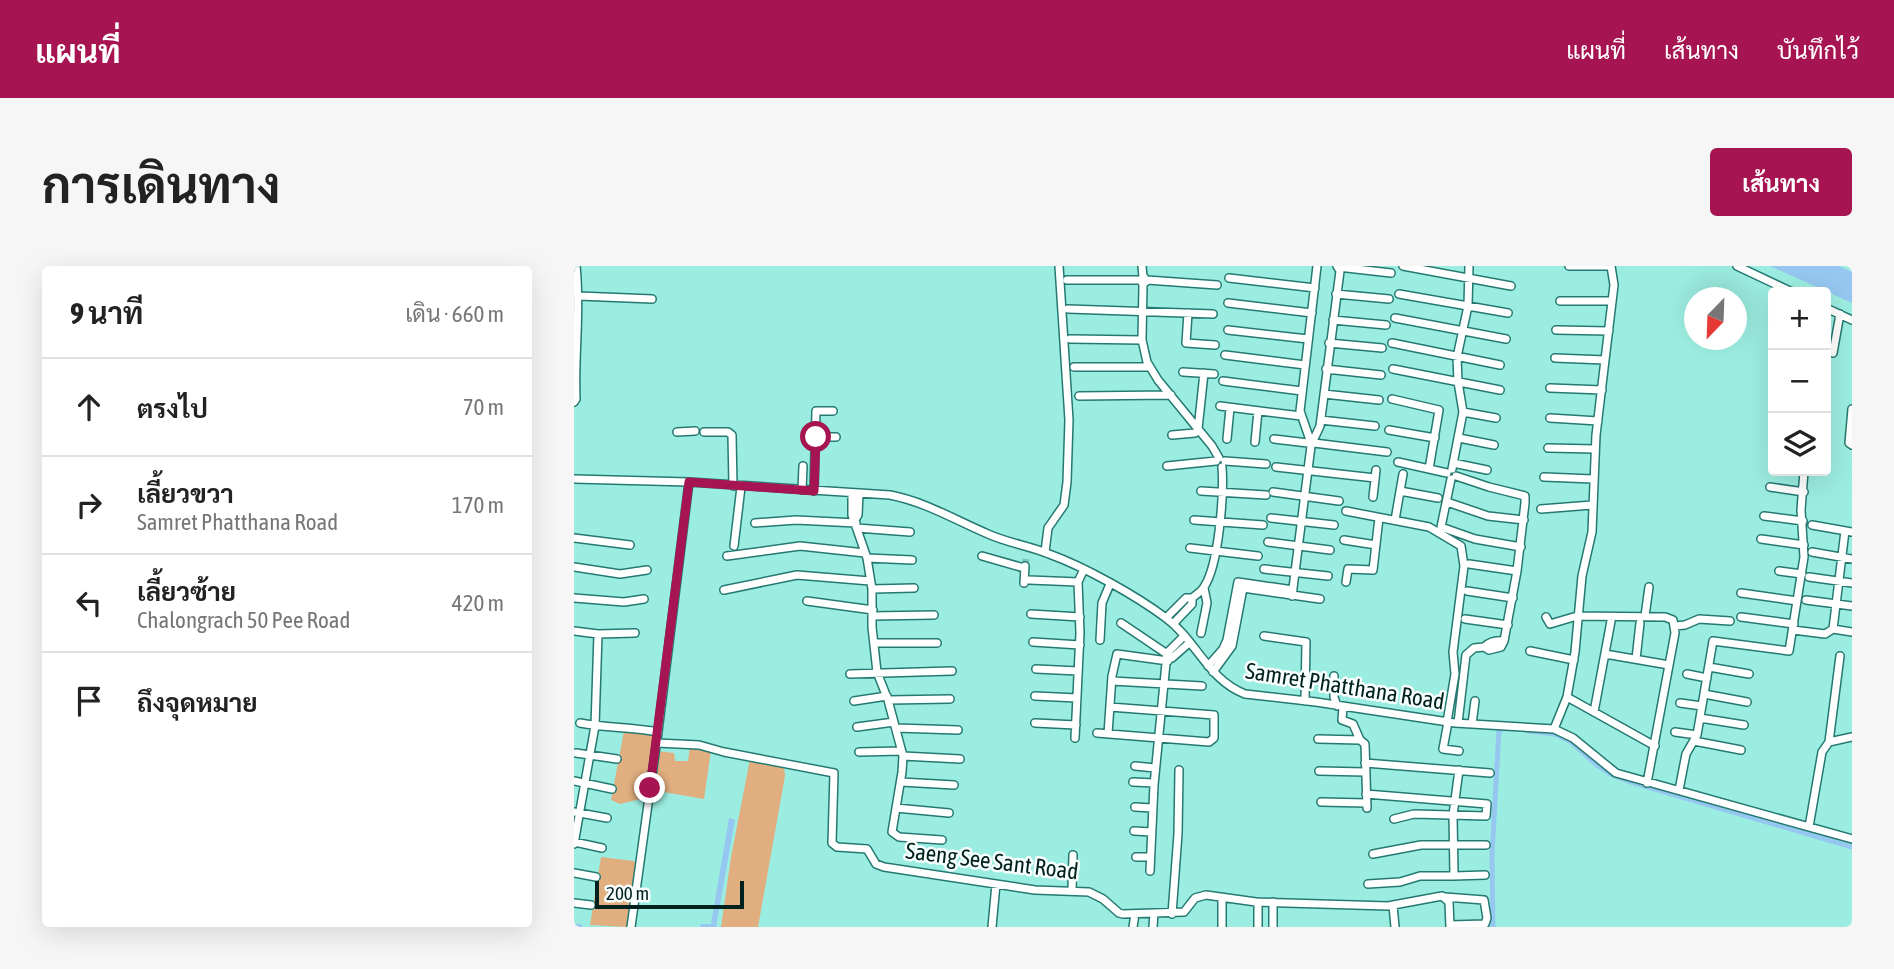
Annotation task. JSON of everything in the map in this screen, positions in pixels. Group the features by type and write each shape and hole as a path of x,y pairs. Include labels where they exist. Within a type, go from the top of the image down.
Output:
{"street":[{"path":"574,402 579,296 576,266"},
{"path":"1045,552 1048,528 1064,505 1067,482 1069,420 1059,266"},
{"path":"1142,266 1142,340 1150,367 1199,429 1221,462 1223,491 1220,522 1215,552 1204,588 1207,603 1201,633"},
{"path":"1293,593 1311,443 1301,416 1317,266"},
{"path":"1311,443 1318,433 1321,420 1340,271 1338,266 1391,272"},
{"path":"1403,266 1511,286"},
{"path":"1469,266 1468,306 1457,357 1458,382 1464,412 1441,527 1475,539 1521,547"},
{"path":"1555,729 1567,696 1574,660 1582,576 1592,532 1595,449 1614,272 1611,266 1569,266"},
{"path":"1737,266 1781,287"},
{"path":"1228,278 1315,288"},
{"path":"1067,280 1143,280 1217,285"},
{"path":"1336,294 1389,299"},
{"path":"1399,294 1508,313"},
{"path":"579,296 652,299"},
{"path":"1560,301 1612,301"},
{"path":"1228,303 1312,313"},
{"path":"1068,309 1213,314"},
{"path":"1831,310 1852,320"},
{"path":"1188,313 1186,343 1215,345"},
{"path":"1833,353 1840,314"},
{"path":"1395,318 1506,339"},
{"path":"1333,320 1386,325"},
{"path":"1228,330 1308,339"},
{"path":"1556,330 1609,331"},
{"path":"1070,339 1142,340"},
{"path":"1329,343 1382,348"},
{"path":"1392,343 1500,365"},
{"path":"1225,355 1305,365"},
{"path":"1555,358 1605,360"},
{"path":"1074,368 1150,367"},
{"path":"1326,369 1381,375"},
{"path":"1393,369 1500,390"},
{"path":"1182,372 1214,374"},
{"path":"1172,435 1195,433 1199,429 1204,373"},
{"path":"1223,381 1302,391"},
{"path":"1550,388 1602,390"},
{"path":"1324,394 1379,400"},
{"path":"1079,396 1171,395"},
{"path":"1392,399 1439,410 1429,469"},
{"path":"1220,406 1301,416"},
{"path":"1227,439 1230,408"},
{"path":"1852,409 1849,443 1852,445"},
{"path":"814,491 816,411 833,411"},
{"path":"1255,442 1258,411"},
{"path":"1464,412 1496,418"},
{"path":"1550,418 1598,421"},
{"path":"1321,420 1375,426"},
{"path":"1389,430 1435,438"},
{"path":"677,432 728,432 732,435 737,487 734,546"},
{"path":"816,437 836,437"},
{"path":"1459,438 1494,445"},
{"path":"1274,439 1387,452"},
{"path":"1548,448 1595,449"},
{"path":"1167,466 1221,462 1266,464"},
{"path":"1398,463 1452,472 1488,470"},
{"path":"802,490 803,466"},
{"path":"1276,467 1376,474 1373,497"},
{"path":"1452,472 1525,496 1521,547 1504,641 1494,641 1484,647 1474,648 1466,655 1458,723"},
{"path":"1395,520 1403,474"},
{"path":"1679,790 1686,754 1695,738 1700,718 1713,641 1789,651 1797,601 1805,575 1801,510 1804,476"},
{"path":"1544,477 1593,479"},
{"name":"Samret Phatthana Road","path":"574,479 689,482 890,495 923,503 991,536 1045,552 1110,584 1169,621 1210,669 1234,690 1245,694 1447,722 1555,729 1579,743 1615,773 1852,839"},
{"path":"631,927 689,482"},
{"path":"1770,487 1804,492"},
{"path":"1201,491 1305,495 1339,500"},
{"path":"1400,491 1438,498"},
{"path":"855,494 852,515 866,556 871,585 877,672 902,754 901,782 892,829 894,835 942,840"},
{"path":"1447,502 1488,516 1524,520"},
{"path":"1541,509 1592,505"},
{"path":"1346,511 1433,529 1461,546 1464,555 1453,652 1455,674 1443,749 1458,751"},
{"path":"1764,516 1803,522"},
{"path":"1270,518 1334,525"},
{"path":"1346,582 1348,569 1373,570 1379,518"},
{"path":"755,523 796,520 856,524 909,532"},
{"path":"1194,520 1263,525"},
{"path":"1812,525 1849,531 1842,558 1833,629"},
{"path":"574,538 631,545"},
{"path":"1761,539 1804,545"},
{"path":"1343,540 1376,545"},
{"path":"1268,542 1330,550"},
{"path":"727,556 800,545 912,561"},
{"path":"1030,548 1025,564 1027,581 1079,584"},
{"path":"1190,548 1258,556"},
{"path":"1812,552 1852,559"},
{"path":"982,556 1025,564"},
{"path":"1469,564 1517,571"},
{"path":"574,567 620,574 646,570"},
{"path":"1265,569 1328,576"},
{"path":"1075,738 1080,645 1079,584 1086,571"},
{"path":"1779,571 1852,583"},
{"path":"724,590 797,575 914,588"},
{"path":"1100,640 1102,603 1110,584"},
{"path":"1210,669 1223,649 1234,620 1241,585 1321,599"},
{"path":"1636,659 1649,587"},
{"path":"1169,621 1186,598 1192,598 1204,588"},
{"path":"1467,591 1513,598"},
{"path":"1741,593 1797,601"},
{"path":"574,598 624,602 644,599"},
{"path":"1806,600 1852,606"},
{"path":"807,601 872,613 934,615"},
{"path":"1031,614 1080,617"},
{"path":"1546,617 1550,624 1577,617 1643,620 1670,618 1675,626 1647,783"},
{"path":"1741,617 1825,634 1833,629 1852,632"},
{"path":"1465,619 1508,625"},
{"path":"1675,626 1699,620 1730,621"},
{"path":"1594,712 1611,621"},
{"path":"1121,623 1169,657"},
{"path":"574,631 598,634 635,633"},
{"path":"598,634 595,726 577,812 574,843 602,848"},
{"path":"1264,636 1306,642 1305,701"},
{"path":"1150,870 1155,768 1169,657 1187,639"},
{"path":"1033,642 1080,645"},
{"path":"874,643 937,643"},
{"path":"1530,651 1574,660"},
{"path":"1108,734 1117,654 1169,657"},
{"path":"1605,654 1669,665"},
{"path":"1809,827 1822,752 1829,742 1840,656"},
{"path":"1709,667 1749,674"},
{"path":"1036,669 1078,671"},
{"path":"850,674 952,671"},
{"path":"1687,674 1707,678"},
{"path":"1335,676 1334,696 1340,706 1342,720 1353,724 1360,740 1365,744 1366,802"},
{"path":"1112,681 1202,686"},
{"path":"1704,694 1746,702"},
{"path":"1035,696 1077,698"},
{"path":"1567,696 1655,746"},
{"path":"854,701 887,698 950,699"},
{"path":"1472,724 1475,701"},
{"path":"1680,703 1702,706"},
{"path":"1097,733 1209,742 1214,737 1214,715 1110,707"},
{"path":"1700,718 1744,725"},
{"path":"580,723 658,732"},
{"path":"1035,723 1076,725"},
{"path":"857,727 895,725 958,730"},
{"path":"1675,732 1741,750"},
{"path":"1829,742 1852,737"},
{"path":"1318,739 1360,740"},
{"name":"Saeng See Sant Road","path":"657,743 699,745 831,772 835,776 834,846 867,849 876,864 884,867 1035,890 1096,895 1119,913 1172,914"},
{"path":"859,752 960,759"},
{"path":"576,753 617,759"},
{"path":"1365,763 1490,772"},
{"path":"1135,766 1155,768"},
{"path":"1179,770 1178,834 1172,914 1184,912 1198,896 1210,895 1258,902 1393,905 1435,896 1484,900 1487,918 1483,924 1450,926 1450,908 1445,897"},
{"path":"1454,876 1453,814 1459,770"},
{"path":"1319,771 1365,772"},
{"path":"574,781 612,789"},
{"path":"901,782 954,785"},
{"path":"1133,782 1154,783"},
{"path":"1321,802 1455,801 1487,804 1486,816 1414,814 1394,818"},
{"path":"1135,807 1152,808"},
{"path":"896,808 950,813"},
{"path":"577,812 607,818"},
{"path":"1133,831 1151,832"},
{"path":"1373,854 1422,845 1486,845"},
{"path":"1072,891 1073,855"},
{"path":"1136,857 1150,857"},
{"path":"574,873 596,877"},
{"path":"1368,884 1400,882 1419,876 1485,875"},
{"path":"992,927 996,884"},
{"path":"1222,898 1222,927"},
{"path":"1258,902 1258,926"},
{"path":"1273,902 1273,927"},
{"path":"574,903 591,905"},
{"path":"1393,905 1395,927"},
{"path":"1153,927 1154,913"},
{"path":"1133,927 1135,914"}],"shaded area":[{"path":"624,731 654,734 645,798 620,804 611,800"},
{"path":"690,746 711,751 704,799 652,790 658,751 674,753 675,761 688,761"},
{"path":"750,759 784,767 785,776 758,927 721,927 731,857"},
{"path":"601,857 634,861 636,864 627,927 590,925"}],"water":[{"path":"1770,266 1839,266 1852,272 1852,303 1831,294 1831,287 1817,287"},
{"path":"729,818 735,820 716,927 700,927 701,924 711,924"}],"waterway":[{"path":"1493,927 1492,855 1499,729 1504,729"},
{"path":"1528,731 1555,734 1570,741 1597,765 1612,775 1631,782 1852,847"},
{"path":"574,926 580,927"}],"tunnel":[{"path":"1025,566 1026,559"}],"route":[{"path":"650,788 689,482 814,491 816,437"}]}
